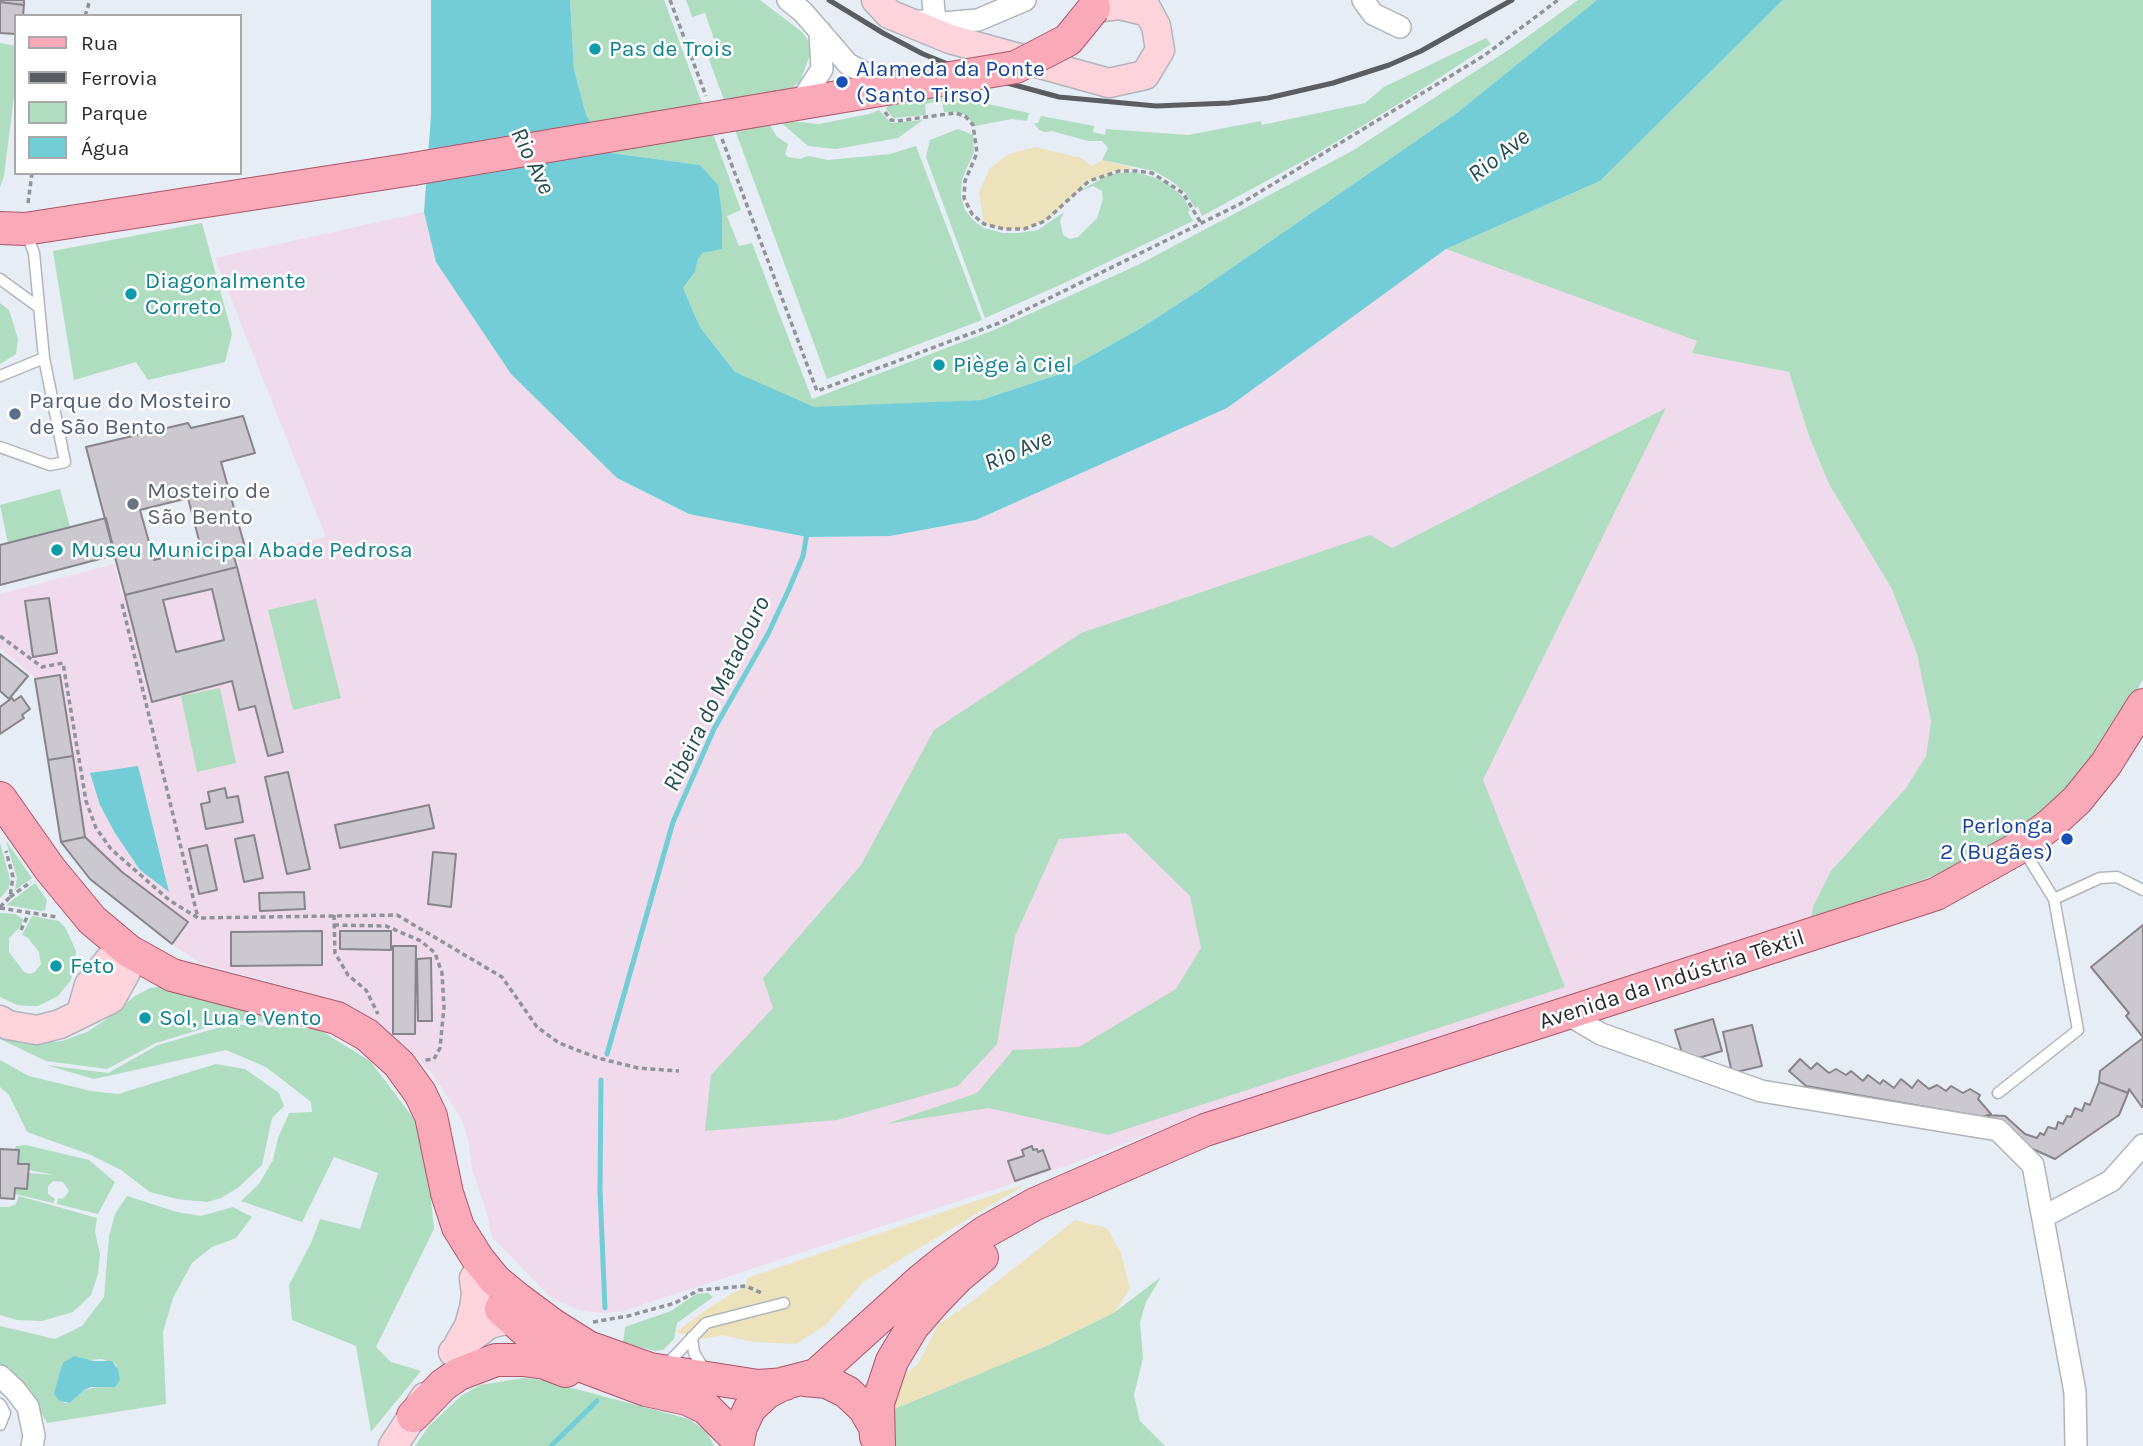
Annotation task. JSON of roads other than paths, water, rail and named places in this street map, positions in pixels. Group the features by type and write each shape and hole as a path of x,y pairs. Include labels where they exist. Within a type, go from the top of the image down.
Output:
{"main road":[{"path":"13,229 414,169 790,105 887,98 1016,67 1068,40 1095,3"},
{"name":"Avenida da Indústria Têxtil","path":"1137,1158 1205,1130 1936,894 2022,846 2077,800 2106,764 2143,705"},
{"path":"0,798 50,869 80,919 172,975 337,1018 367,1035 399,1063 419,1093 430,1116 447,1193 458,1227 460,1249 474,1278 511,1319 541,1344 575,1363 648,1379"},
{"path":"738,1443 740,1427 751,1408 766,1393 816,1376 920,1281 985,1233 1035,1203 1137,1158"},
{"path":"878,1446 878,1404 892,1361 913,1326 933,1303 958,1277 1004,1239 1114,1175 1137,1158"},
{"path":"458,1227 495,1280 536,1312 589,1347 706,1408 738,1443"},
{"path":"413,1416 443,1385 459,1374 496,1360 523,1360 545,1363 590,1380 727,1381 758,1386 827,1382 848,1392 864,1408 875,1427 878,1446"}],"street":[{"path":"788,0 803,12 848,64 887,98"},
{"path":"876,0 889,14 906,20 972,32 1025,0"},
{"path":"933,0 935,23"},
{"path":"1363,0 1373,14 1400,27"},
{"path":"906,20 935,23 972,32 1109,83 1145,75 1160,50 1156,26 1145,6 1095,3"},
{"path":"790,105 822,69 820,31"},
{"path":"80,919 94,943 100,992"},
{"path":"0,1020 8,1025 37,1030 60,1024 81,1013 100,992 110,959 129,951"},
{"path":"100,992 172,975"},
{"path":"1567,1014 1601,1034 1761,1091 1998,1130 2033,1165 2075,1392 2076,1446"},
{"path":"2043,1217 2111,1181 2143,1145"},
{"path":"393,1446 469,1326 476,1294 474,1278"},
{"path":"453,1352 489,1324 511,1319"},
{"path":"0,1376 28,1408 34,1436 32,1446"}],"lane":[{"path":"0,447 50,465 65,462 44,358 34,253 13,229"},
{"path":"0,279 37,306"},
{"path":"0,376 44,358"},
{"path":"1998,1093 2078,1030 2054,899 2022,846"},
{"path":"2054,899 2100,878 2117,877 2143,890"},
{"path":"648,1379 671,1360 706,1323 784,1303"},
{"path":"692,1337 694,1353 701,1366 727,1381"},
{"path":"0,1404 5,1413 0,1425"}],"water":[{"name":"Rio Ave","path":"431,0 570,0 574,69 586,115 611,153 700,165 718,185 722,215 722,249 703,253 698,259 695,272 683,288 700,327 735,372 814,407 981,400 1057,375 1141,328 1201,289 1458,112 1597,0 1783,0 1600,181 1446,249 1227,408 976,520 890,536 807,537 689,514 617,478 511,374 436,262 424,212 431,116"},
{"path":"138,766 169,892 140,870 115,833 100,805 90,773"},
{"path":"74,1356 94,1361 112,1361 118,1369 120,1380 115,1387 91,1387 84,1390 70,1403 60,1401 54,1394 61,1368 64,1362"}],"waterway":[{"name":"Ribeira do Matadouro","path":"607,1054 673,822 714,729 768,634 789,589 803,556 807,533"},
{"name":"Ribeira do Matadouro","path":"601,1080 600,1191 605,1308"},
{"name":"Ribeira do Matadouro","path":"551,1446 597,1401"}],"railway":[{"path":"829,0 923,54 970,73 1059,97 1156,106 1229,103 1268,98 1333,83 1389,65 1421,51 1512,0"}],"place":[{"name":"Pas de Trois","path":"595,49"},
{"name":"Alameda da Ponte (Santo Tirso)","path":"842,82"},
{"name":"Diagonalmente Correto","path":"131,294"},
{"name":"Piège à Ciel","path":"939,365"},
{"name":"Parque do Mosteiro de São Bento","path":"15,414"},
{"name":"Mosteiro de São Bento","path":"133,504"},
{"name":"Museu Municipal Abade Pedrosa","path":"57,550"},
{"name":"Perlonga 2 (Bugães)","path":"2067,839"},
{"name":"Feto","path":"56,966"},
{"name":"Sol, Lua e Vento","path":"145,1018"}]}
